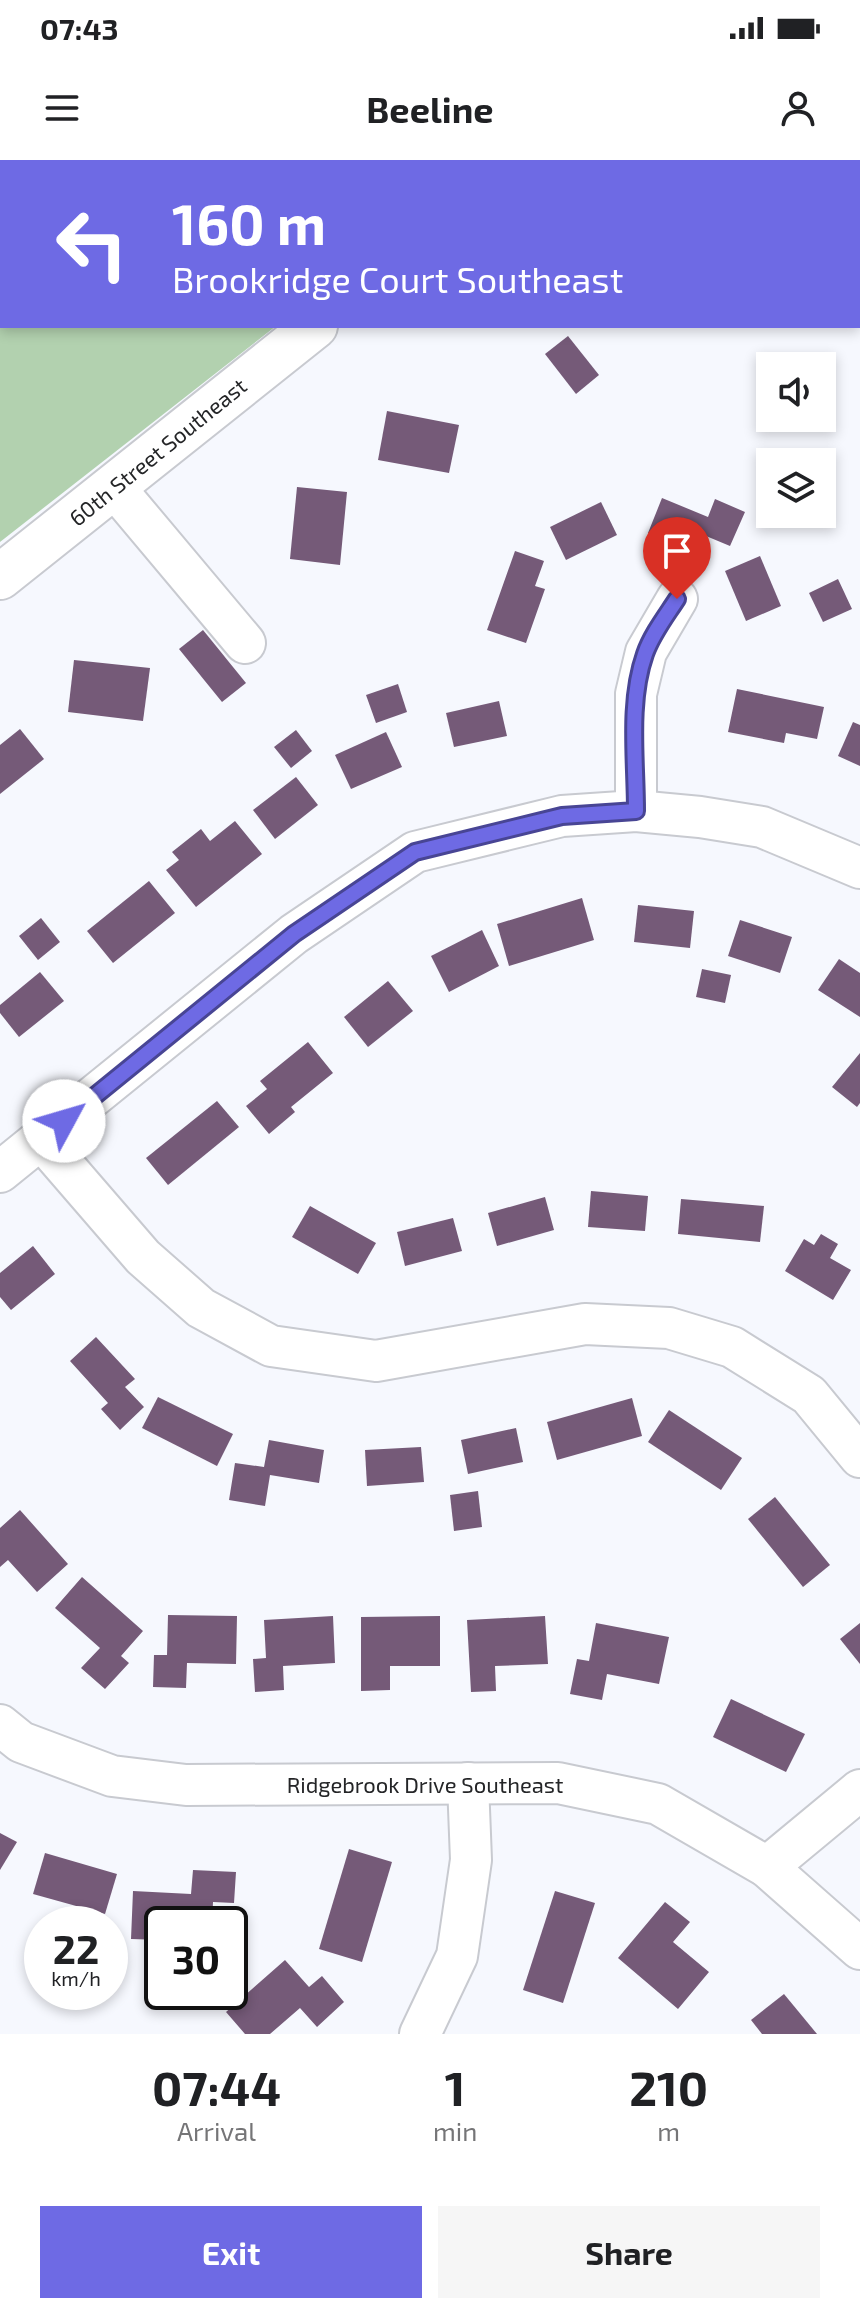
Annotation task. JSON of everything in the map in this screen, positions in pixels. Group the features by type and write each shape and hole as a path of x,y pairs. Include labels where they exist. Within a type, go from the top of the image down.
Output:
{"main road":[{"name":"60th Street Southeast","path":"0,577 313,328"}],"street":[{"path":"114,487 245,643"},
{"path":"636,811 636,694 654,634 677,599"},
{"path":"0,1172 294,934 415,852 562,816 636,811 762,827 860,868"},
{"path":"41,1139 143,1257 201,1308 271,1346 376,1361 585,1324 669,1328 732,1347 809,1395 860,1457"},
{"name":"Ridgebrook Drive Southeast","path":"0,1725 21,1742 112,1776 186,1785 558,1783 658,1804 767,1867 860,1949"},
{"path":"420,2034 457,1956 471,1860 468,1783"},
{"path":"767,1867 860,1790"}],"green space":[{"path":"0,328 273,328 0,542"}],"building":[{"path":"568,336 599,375 576,394 545,354"},
{"path":"387,411 459,425 449,473 378,460"},
{"path":"297,487 347,492 340,565 290,559"},
{"path":"662,498 708,517 715,499 745,512 730,546 706,536 698,554 648,533"},
{"path":"601,502 617,535 566,560 550,527"},
{"path":"515,551 544,561 535,586 545,589 526,643 487,630"},
{"path":"760,556 781,606 746,621 725,571"},
{"path":"838,579 852,609 823,622 809,593"},
{"path":"203,630 246,683 222,702 179,649"},
{"path":"74,660 150,668 143,721 68,712"},
{"path":"398,684 407,712 376,723 366,695"},
{"path":"737,689 824,707 817,739 786,733 784,743 728,732"},
{"path":"499,701 507,736 454,747 446,713"},
{"path":"853,722 860,725 860,766 838,756"},
{"path":"20,729 44,759 0,794 0,745"},
{"path":"296,730 312,751 291,768 274,747"},
{"path":"386,732 402,767 351,789 335,755"},
{"path":"296,777 318,805 275,839 253,810"},
{"path":"235,821 262,854 196,907 166,870 179,860 172,852 201,829 210,841"},
{"path":"149,881 175,913 113,963 87,931"},
{"path":"582,898 594,940 509,966 497,924"},
{"path":"638,905 694,911 690,948 634,942"},
{"path":"41,918 60,942 38,960 19,936"},
{"path":"740,920 792,937 780,973 728,956"},
{"path":"482,930 499,966 449,992 431,956"},
{"path":"839,959 860,973 860,1017 818,990"},
{"path":"702,969 731,975 725,1003 696,997"},
{"path":"40,972 64,1001 19,1037 0,1013 0,1005"},
{"path":"388,981 413,1011 368,1047 344,1017"},
{"path":"308,1042 333,1073 291,1107 295,1112 269,1134 246,1106 267,1089 260,1081"},
{"path":"860,1053 860,1103 857,1107 832,1087"},
{"path":"217,1101 239,1127 168,1185 146,1158"},
{"path":"591,1191 648,1196 645,1231 588,1227"},
{"path":"545,1197 554,1230 497,1246 488,1213"},
{"path":"681,1199 764,1206 760,1242 678,1234"},
{"path":"310,1206 376,1243 358,1274 292,1237"},
{"path":"453,1218 462,1251 405,1266 397,1232"},
{"path":"821,1234 838,1244 830,1258 851,1270 833,1300 785,1271 804,1239 814,1245"},
{"path":"33,1246 55,1274 11,1310 0,1297 0,1273"},
{"path":"96,1337 135,1379 125,1387 144,1407 120,1430 101,1409 108,1403 70,1361"},
{"path":"158,1397 233,1434 217,1466 142,1428"},
{"path":"632,1398 642,1436 557,1460 547,1422"},
{"path":"669,1410 742,1458 721,1490 648,1442"},
{"path":"516,1428 523,1462 468,1474 461,1440"},
{"path":"269,1440 324,1450 319,1483 270,1475 265,1506 229,1500 235,1463 264,1467"},
{"path":"421,1447 424,1482 367,1486 365,1450"},
{"path":"478,1491 482,1527 454,1531 450,1495"},
{"path":"775,1497 830,1565 803,1587 748,1519"},
{"path":"20,1510 68,1564 37,1592 8,1560 0,1567 0,1528"},
{"path":"82,1577 143,1631 121,1656 129,1663 105,1689 81,1668 100,1648 55,1608"},
{"path":"168,1615 237,1616 236,1664 187,1663 186,1688 153,1687 154,1655 167,1655"},
{"path":"333,1616 335,1663 283,1666 284,1690 255,1692 253,1659 266,1658 264,1620"},
{"path":"440,1616 440,1666 390,1666 390,1690 361,1691 361,1617"},
{"path":"545,1616 548,1664 495,1666 496,1691 471,1692 467,1620"},
{"path":"596,1623 669,1637 659,1684 607,1674 602,1700 570,1694 577,1659 589,1661"},
{"path":"860,1623 860,1664 840,1639"},
{"path":"731,1699 805,1734 786,1772 713,1737"},
{"path":"0,1833 17,1842 0,1870"},
{"path":"349,1849 392,1862 362,1962 319,1949"},
{"path":"45,1853 117,1874 107,1906 76,1906 33,1894"},
{"path":"193,1870 236,1872 234,1903 144,1906 144,1939 131,1939 133,1891 191,1894"},
{"path":"555,1891 595,1903 563,2003 523,1990"},
{"path":"665,1902 690,1922 673,1942 709,1972 678,2009 618,1958"},
{"path":"285,1960 309,1987 322,1976 344,2002 317,2027 300,2008 270,2034 245,2034 226,2012 248,2010 248,1993"},
{"path":"784,1994 817,2034 762,2034 751,2020"}],"route":[{"path":"64,1121 294,934 415,852 562,816 636,811 636,694 646,652 677,599"}]}
